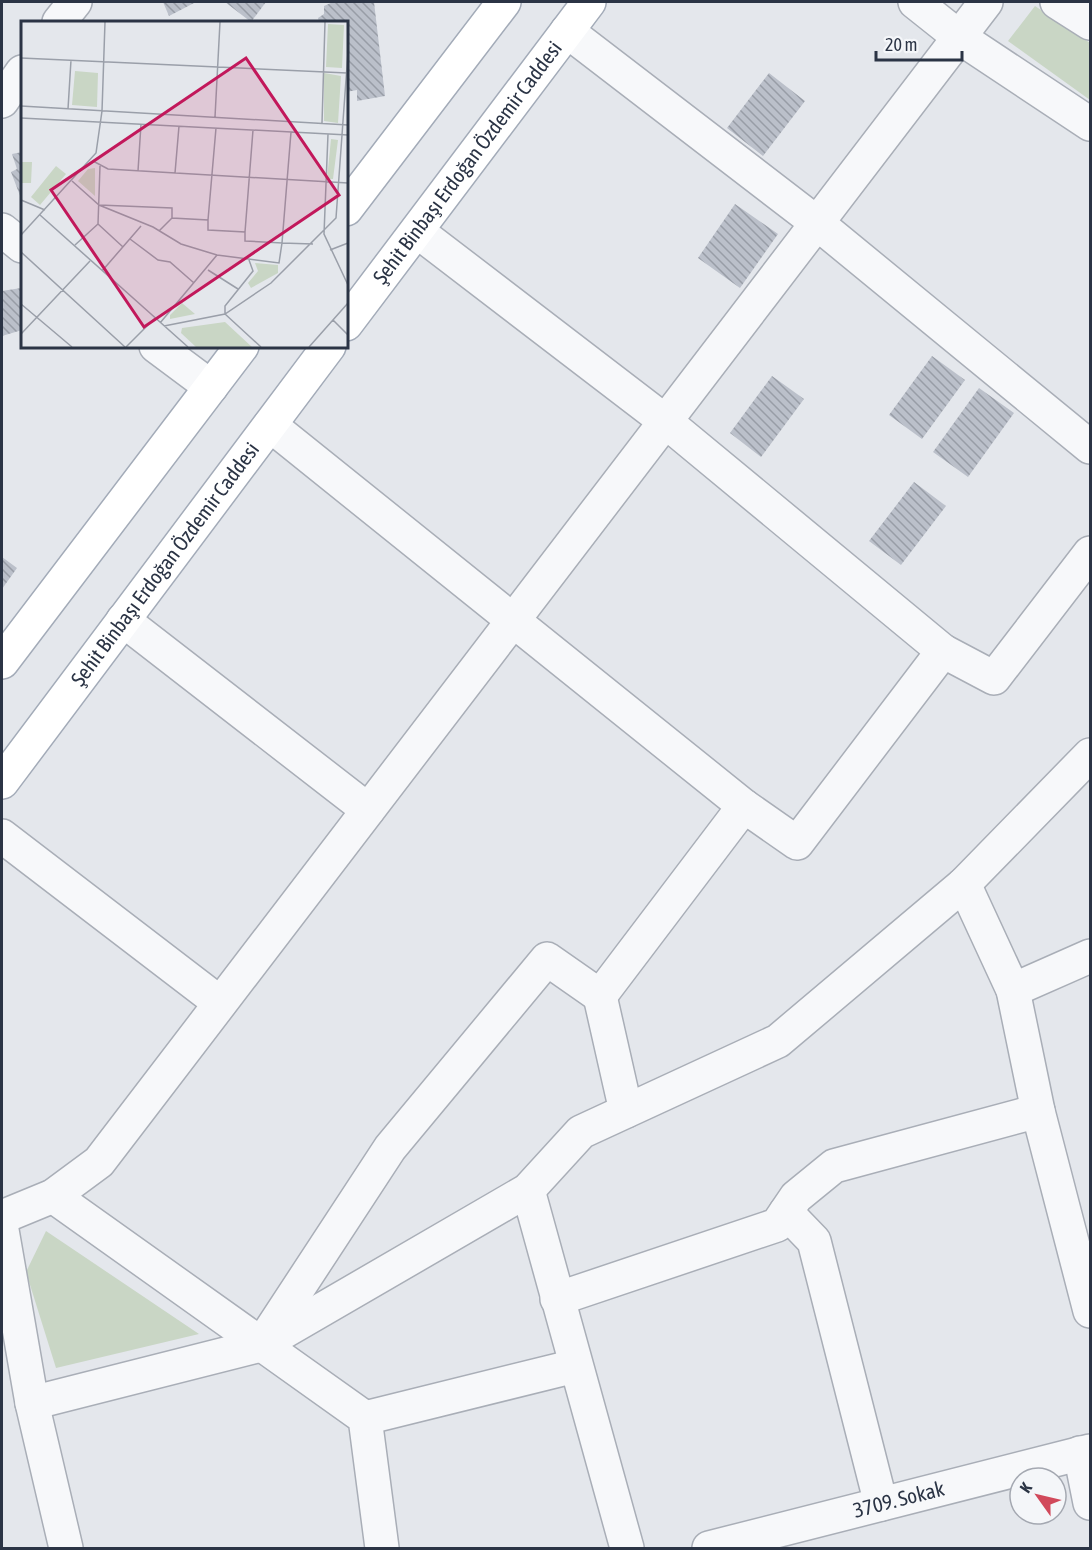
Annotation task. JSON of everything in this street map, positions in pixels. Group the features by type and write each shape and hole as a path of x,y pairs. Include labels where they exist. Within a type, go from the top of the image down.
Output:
{"main road":[{"path":"348,206 504,2"},
{"name":"Şehit Binbaşı Erdoğan Özdemir Caddesi","path":"348,321 589,2"},
{"path":"2,662 240,348"},
{"name":"Şehit Binbaşı Erdoğan Özdemir Caddesi","path":"2,782 328,348"}],"street":[{"path":"60,21 75,2"},
{"path":"915,2 959,37 1090,124"},
{"path":"2,1217 53,1196 99,1162 986,2"},
{"path":"1057,2 1090,23"},
{"path":"567,31 817,223 1090,447"},
{"path":"2,100 21,73"},
{"path":"2,230 21,245"},
{"path":"417,231 665,421 943,651 994,678 1090,553"},
{"path":"159,348 211,387"},
{"path":"270,425 744,806 797,843 943,651"},
{"path":"123,620 368,810"},
{"path":"32,1403 261,1345 528,1190 581,1132 778,1041 964,884 1090,755"},
{"path":"600,996 744,806"},
{"path":"2,836 220,1003"},
{"path":"964,884 1013,990 1038,1111 1090,1311"},
{"path":"1013,990 1090,956"},
{"path":"261,1345 390,1149 547,959 600,996 627,1111"},
{"path":"557,1299 777,1225 796,1197 834,1166 1038,1111"},
{"path":"528,1190 627,1548"},
{"path":"53,1196 364,1418 382,1548"},
{"path":"786,1212 814,1241 881,1504"},
{"path":"2,1230 32,1403 66,1548"},
{"path":"364,1418 575,1366"},
{"path":"1085,1452 1090,1503"},
{"name":"3709. Sokak","path":"709,1548 1085,1452"}],"green space":[{"path":"1035,6 1090,43 1090,100 1008,41"},
{"path":"46,1231 199,1334 56,1368 26,1272"}],"building":[{"path":"163,2 196,2 169,16"},
{"path":"225,2 266,2 250,21"},
{"path":"333,2 374,2 385,96 357,101 357,90 348,92 348,21 319,21 318,18 324,14 324,6"},
{"path":"769,73 805,101 763,156 727,128"},
{"path":"21,152 21,198 11,172 17,169 12,154"},
{"path":"735,204 778,234 740,288 698,258"},
{"path":"21,288 21,330 2,336 2,291"},
{"path":"932,356 965,380 922,439 889,415"},
{"path":"772,376 804,399 761,457 730,433"},
{"path":"979,388 1014,413 968,477 933,452"},
{"path":"914,482 946,506 901,565 869,541"},
{"path":"2,557 17,568 2,589"}]}
